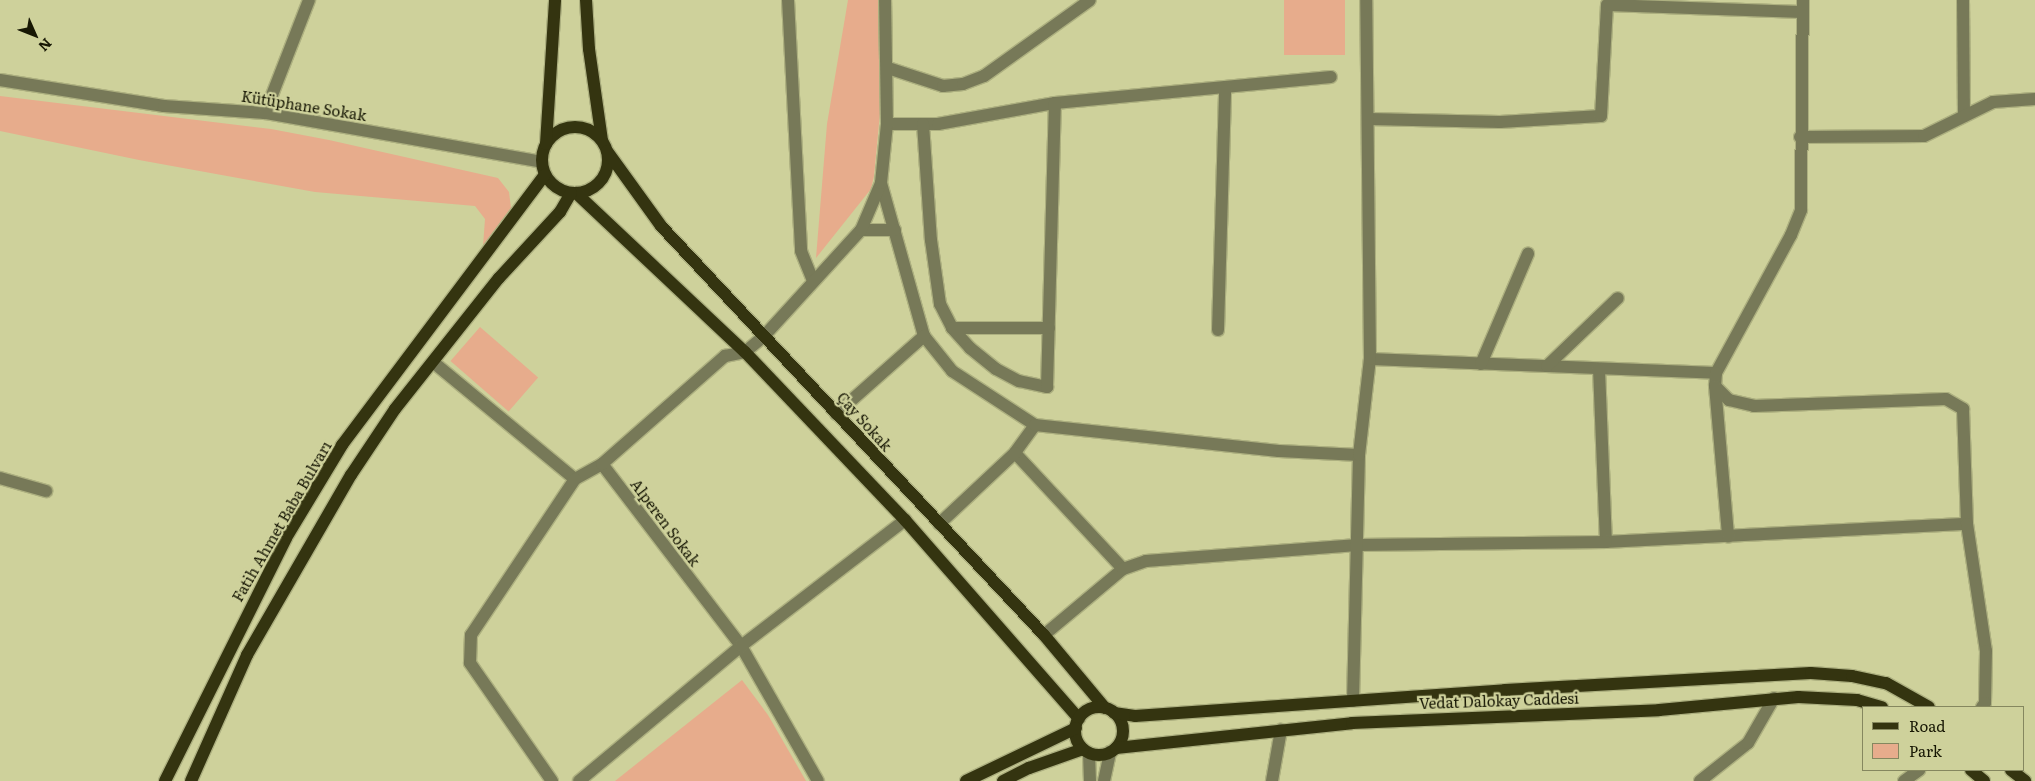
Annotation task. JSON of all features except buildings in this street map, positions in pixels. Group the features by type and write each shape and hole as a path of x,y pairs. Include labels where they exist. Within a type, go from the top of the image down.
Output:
{"main road":[{"path":"555,0 544,168 556,187 574,193 745,352 905,520 1077,724 1086,751"},
{"path":"190,781 247,655 351,475 395,410 499,278 560,212 574,193 595,187 602,180 606,171 605,146 589,49 586,0"},
{"path":"546,144 563,129 574,127 584,128 605,146"},
{"name":"Çay Sokak","path":"605,146 661,226 1044,635 1109,711"},
{"name":"Fatih Ahmet Baba Bulvarı","path":"165,781 282,546 342,445 544,168"},
{"path":"966,781 1077,724 1090,710 1109,711 1135,716 1811,673 1852,676 1886,683 1927,706"},
{"name":"Vedat Dalokay Caddesi","path":"1113,750 1352,722 1659,710 1774,698 1857,700 1878,706"},
{"path":"1003,781 1029,768 1086,751 1113,750 1122,726 1109,711"},
{"path":"1972,771 1984,781"},
{"path":"2012,771 2024,781"}],"street":[{"path":"265,113 308,0"},
{"path":"788,0 801,251 813,281"},
{"path":"546,779 470,663 471,635 575,478 602,464 725,356 745,352 765,335 861,230 881,183 887,124 888,68 885,0"},
{"path":"888,68 944,86 963,84 984,76 1090,0"},
{"path":"1353,701 1359,455 1370,359 1366,0"},
{"path":"1963,0 1964,116"},
{"path":"1368,119 1500,122 1601,116 1607,5 1803,6 1800,137 1801,210 1791,235 1715,380 1728,536"},
{"path":"887,124 922,124 1055,103 1331,77"},
{"name":"Kütüphane Sokak","path":"0,80 164,106 265,113 544,168"},
{"path":"1218,330 1225,87"},
{"path":"1800,137 1924,136 1993,102 2035,99"},
{"path":"922,124 939,295 952,328 970,348 996,369 1020,381 1047,387 1055,103"},
{"path":"881,183 924,336 952,371 1035,425 1271,450 1359,455"},
{"path":"861,230 895,230"},
{"path":"1480,364 1528,254"},
{"path":"1547,366 1618,298"},
{"path":"952,328 1049,328"},
{"path":"836,414 924,336"},
{"path":"1370,359 1599,369 1715,380 1729,400 1754,406 1946,399 1963,409 1967,524 1986,651 1985,703 1983,706"},
{"path":"434,362 575,478"},
{"path":"1599,369 1606,542"},
{"path":"939,524 1016,453 1035,425"},
{"path":"1016,453 1123,569"},
{"name":"Alperen Sokak","path":"602,464 741,646 818,781"},
{"path":"0,478 46,491"},
{"path":"579,781 741,646 905,520"},
{"path":"1044,635 1123,569 1146,561 1357,545 1606,542 1967,524"},
{"path":"1700,781 1748,743 1774,698"},
{"path":"1272,781 1281,730"},
{"path":"1104,781 1113,750"},
{"path":"1086,751 1090,781"},
{"path":"1904,781 1918,771"}],"green space":[{"path":"848,0 879,0 880,113 874,176 871,189 816,258 827,124"},
{"path":"1284,0 1345,0 1345,55 1284,55"},
{"path":"0,96 271,129 329,140 498,178 509,192 511,208 483,246 485,219 475,206 315,192 139,160 0,131"},
{"path":"480,327 538,378 509,411 450,361"},
{"path":"742,680 768,715 806,781 615,781"}]}
